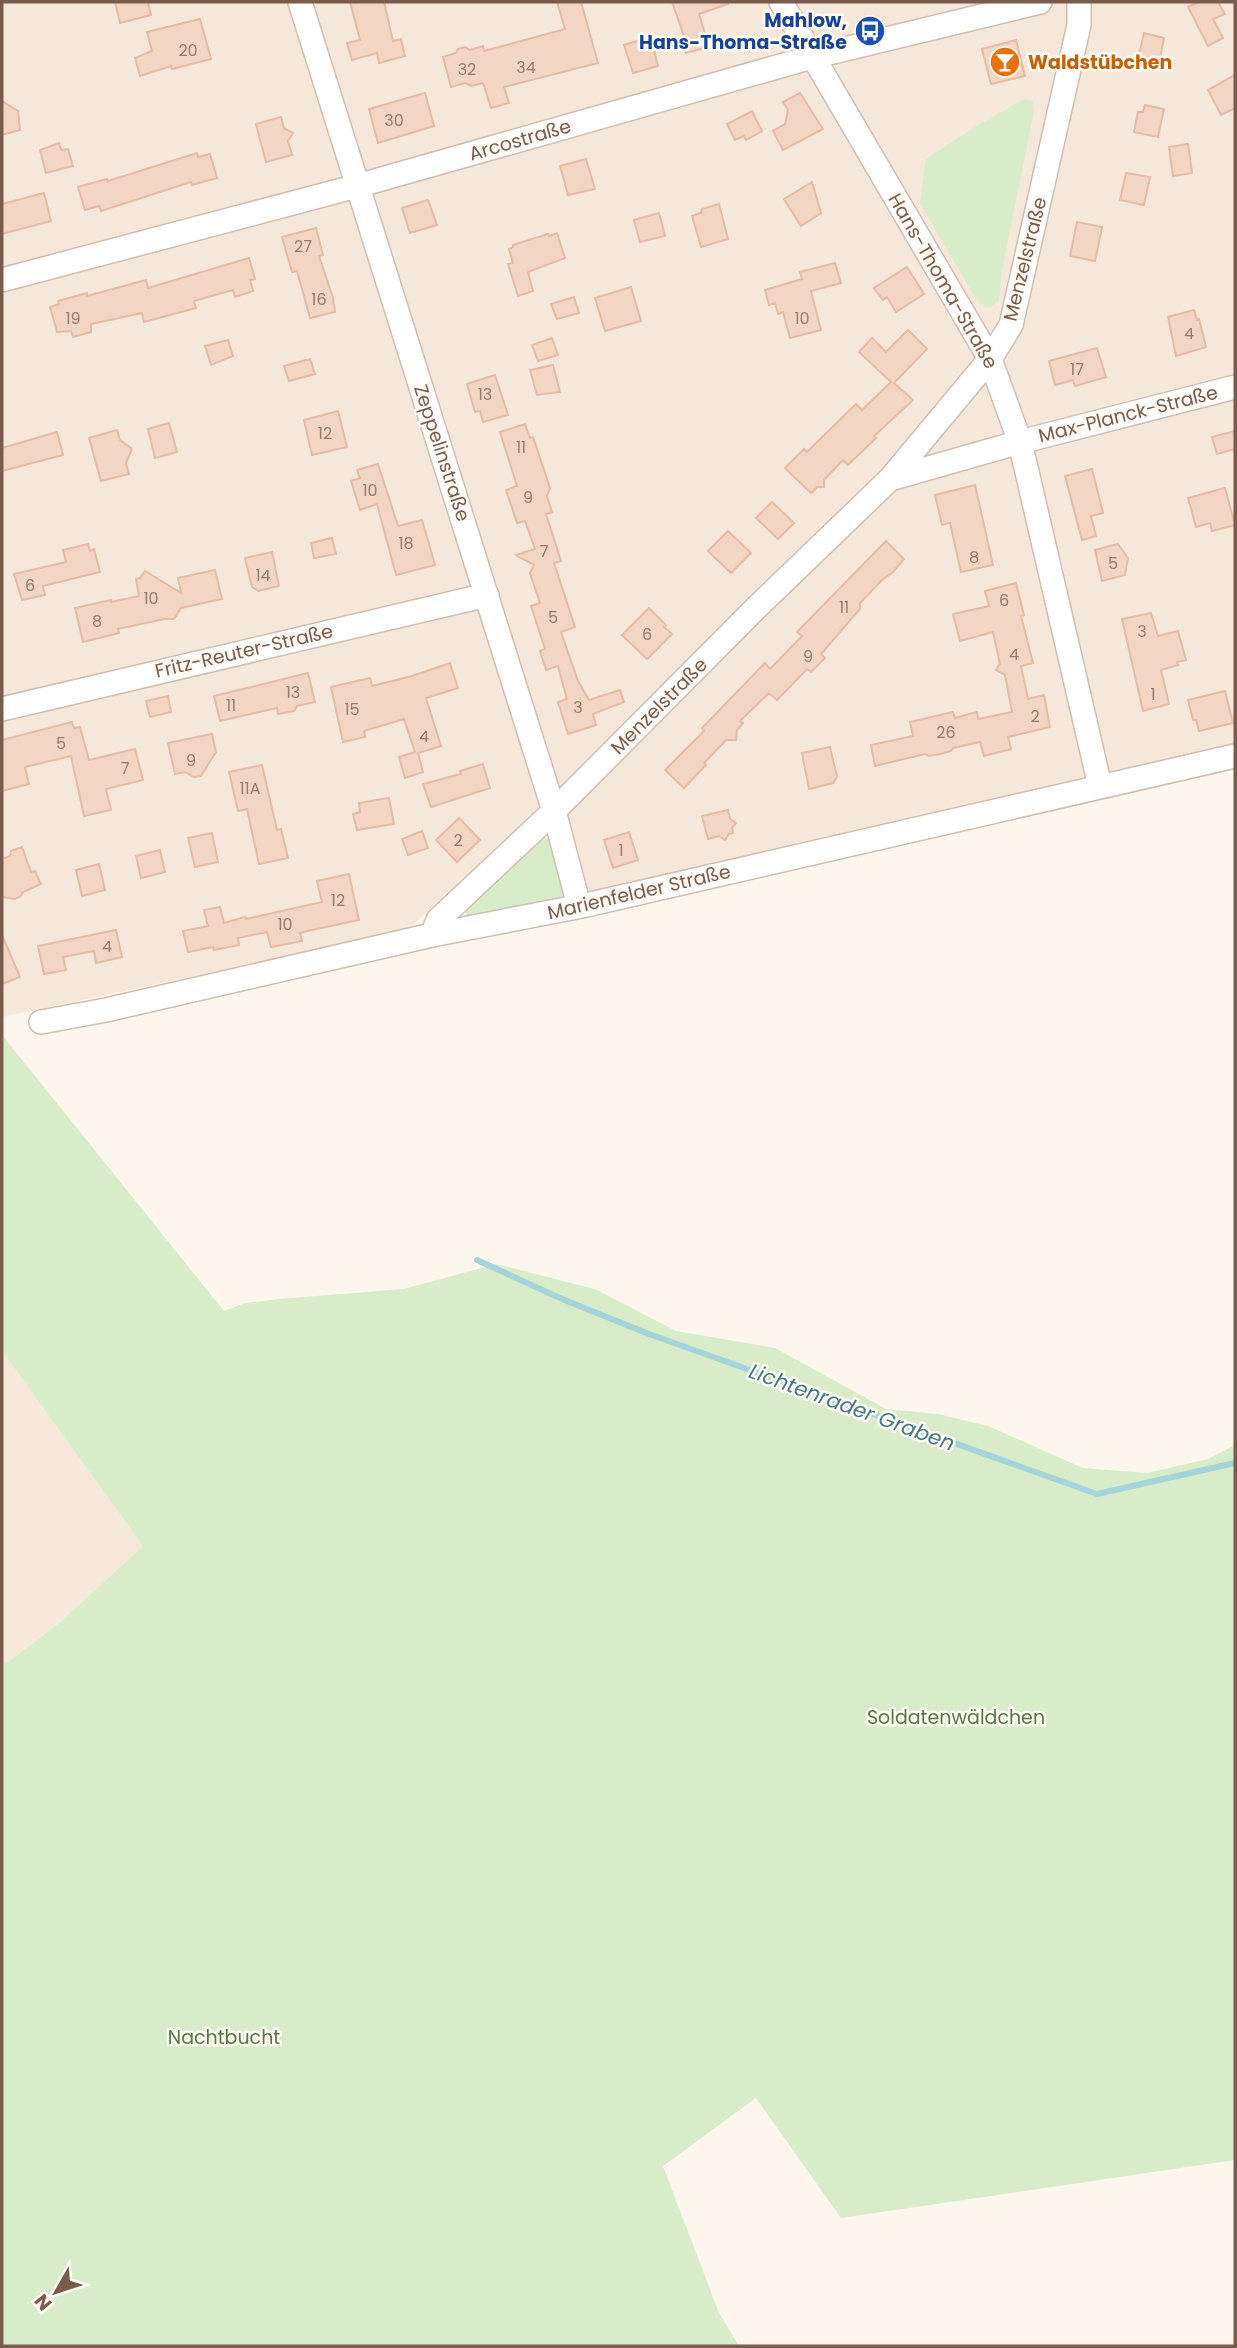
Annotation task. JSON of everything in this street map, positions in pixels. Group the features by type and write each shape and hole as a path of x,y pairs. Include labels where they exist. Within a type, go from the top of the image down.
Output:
{"street":[{"name":"Zeppelinstraße","path":"300,2 554,811 579,906"},
{"name":"Hans-Thoma-Straße","path":"782,2 990,359 1020,442 1100,786"},
{"name":"Arcostraße","path":"2,280 357,186 812,57 1040,2"},
{"name":"Menzelstraße","path":"432,935 438,920 554,811 755,609 890,479 990,359 1012,324 1079,25 1079,2"},
{"name":"Max-Planck-Straße","path":"1020,442 1235,387"},
{"name":"Menzelstraße","path":"890,479 1020,442"},
{"name":"Fritz-Reuter-Straße","path":"2,709 487,595"},
{"name":"Marienfelder Straße","path":"41,1022 106,1010 432,935 579,906 1235,755"}],"shaded area":[{"path":"2,2 1235,2 1235,766 587,915 543,807 406,931 2,1017"},
{"path":"2,1351 143,1546 58,1624 4,1665 2,1663"}],"green space":[{"path":"1024,99 1033,101 1034,111 1002,270 999,301 991,307 984,307 977,301 920,203 926,159"},
{"path":"539,836 553,841 568,901 471,921 461,906"},
{"path":"2,1035 224,1311 245,1303 404,1289 496,1264 595,1289 676,1331 775,1348 886,1409 938,1414 988,1426 1083,1468 1147,1473 1208,1459 1235,1445 1235,2160 841,2218 756,2098 663,2166 719,2313 739,2346 2,2346 2,1663 4,1665 58,1624 143,1546 2,1351"}],"building":[{"path":"115,2 148,2 151,15 120,23"},
{"path":"350,2 384,2 393,41 401,39 405,56 379,63 377,53 352,60 347,43 360,40"},
{"path":"557,2 581,2 598,63 504,87 509,103 491,108 483,83 471,86 465,83 451,87 443,57 465,47 470,50 483,46 484,51 565,29"},
{"path":"672,2 727,2 728,4 699,14 709,47 686,53 682,37 684,36"},
{"path":"1198,2 1218,2 1225,14 1213,19 1223,38 1208,46 1188,7"},
{"path":"200,19 211,59 172,69 171,66 140,76 135,58 152,51 147,32"},
{"path":"1144,33 1164,38 1158,69 1137,65"},
{"path":"651,37 658,66 633,73 624,45"},
{"path":"1016,40 1025,76 991,84 982,49"},
{"path":"1235,75 1235,108 1221,115 1208,90"},
{"path":"425,93 434,126 378,143 369,109"},
{"path":"800,93 823,129 783,150 773,131 785,124 788,110 783,102"},
{"path":"2,101 18,111 20,130 2,135"},
{"path":"1145,105 1164,109 1158,137 1134,132 1138,112 1143,112"},
{"path":"752,111 762,131 746,140 744,136 735,140 727,124"},
{"path":"281,117 284,128 293,133 288,141 292,155 266,162 256,124"},
{"path":"59,143 61,150 68,149 73,166 46,173 40,150"},
{"path":"1188,144 1192,173 1173,176 1169,147"},
{"path":"197,153 198,157 210,154 217,178 192,185 191,182 101,211 99,206 85,210 78,187 107,179 108,181"},
{"path":"586,159 595,189 568,195 560,166"},
{"path":"1126,173 1150,177 1144,205 1120,200"},
{"path":"812,182 821,213 801,226 784,199"},
{"path":"44,193 51,221 2,234 2,204"},
{"path":"428,200 437,225 410,233 402,208"},
{"path":"719,204 728,239 701,247 692,216 701,213 702,209"},
{"path":"659,213 665,236 640,242 634,220"},
{"path":"1077,222 1102,227 1095,261 1070,256"},
{"path":"316,228 323,255 319,256 335,312 310,318 297,271 292,272 282,237"},
{"path":"557,233 565,258 528,272 533,291 518,296 508,264 513,263 509,249 513,245"},
{"path":"249,258 255,279 250,280 253,291 235,297 233,290 194,301 196,308 144,322 142,313 91,324 91,332 73,337 71,331 57,332 50,307 59,304 58,301 146,280 148,288"},
{"path":"835,263 841,283 811,291 821,330 790,338 783,312 778,314 775,303 769,305 765,290 802,279 800,272"},
{"path":"907,267 924,294 896,312 887,297 883,300 874,288"},
{"path":"631,287 641,321 605,331 595,298"},
{"path":"574,297 579,313 557,319 551,304"},
{"path":"1194,310 1206,347 1176,356 1168,317"},
{"path":"908,330 927,349 894,383 913,400 874,436 876,438 848,465 843,460 824,480 824,487 817,487 811,493 785,468 804,449 807,452 856,404 862,410 891,382 859,352 872,338 886,352"},
{"path":"552,338 558,355 538,361 532,345"},
{"path":"228,340 233,356 211,365 205,346"},
{"path":"1097,348 1106,377 1075,386 1073,380 1055,385 1049,361"},
{"path":"310,359 315,374 289,381 284,366"},
{"path":"553,365 560,392 537,395 530,370"},
{"path":"495,375 508,415 483,422 480,411 475,412 467,384"},
{"path":"338,411 347,447 312,455 304,420"},
{"path":"169,423 177,452 155,458 148,429"},
{"path":"525,424 530,438 533,437 550,488 547,496 552,512 546,514 561,561 554,563 575,627 561,632 578,681 589,700 620,690 624,702 593,714 596,725 568,734 558,702 567,699 558,666 546,670 540,651 545,649 531,606 540,603 530,573 534,565 516,555 535,549 525,521 517,523 506,490 517,486 500,432"},
{"path":"117,430 120,440 132,449 126,463 129,474 101,481 89,438"},
{"path":"1235,431 1235,449 1217,454 1212,437"},
{"path":"57,432 63,455 2,471 2,448"},
{"path":"378,464 398,526 422,520 435,565 396,575 377,504 360,510 351,481 360,478 357,470"},
{"path":"1092,469 1103,513 1091,516 1096,536 1082,540 1065,476"},
{"path":"975,485 993,565 961,572 950,523 942,525 935,495"},
{"path":"1225,488 1235,525 1212,531 1210,523 1196,527 1188,498"},
{"path":"772,502 794,523 778,539 756,518"},
{"path":"728,531 751,553 731,573 708,551"},
{"path":"332,538 336,554 314,558 311,543"},
{"path":"886,541 904,559 860,603 860,609 821,654 825,658 811,672 807,669 777,700 769,693 740,721 743,723 737,730 736,740 726,740 684,788 665,770 765,663 770,669 802,636 797,632"},
{"path":"88,544 90,551 94,549 100,572 43,586 45,595 22,600 14,574 66,562 63,550"},
{"path":"1118,544 1128,558 1125,575 1102,581 1095,550"},
{"path":"272,552 279,586 258,591 252,587 245,558"},
{"path":"215,570 222,599 181,608 174,619 118,629 119,633 83,642 75,608 139,596 136,579 145,571 181,593 178,578"},
{"path":"1016,583 1033,663 1021,666 1028,699 1044,695 1050,727 1008,737 1011,749 984,756 980,742 940,754 925,754 875,766 871,745 913,736 910,722 953,712 955,718 977,712 978,719 1012,712 1005,675 996,670 1000,664 993,632 960,641 953,614 989,606 985,591"},
{"path":"649,608 672,634 647,659 622,635"},
{"path":"1151,613 1158,636 1178,631 1186,660 1161,670 1169,704 1143,711 1122,619"},
{"path":"450,663 458,688 426,698 441,746 418,753 423,772 405,778 399,757 415,752 404,719 364,731 365,737 343,742 331,687 370,678 372,686"},
{"path":"308,673 315,702 297,706 294,711 278,714 277,708 220,721 214,696"},
{"path":"1225,691 1233,723 1199,731 1188,700"},
{"path":"168,696 171,712 150,717 146,701"},
{"path":"72,722 74,728 80,727 89,760 135,749 143,780 106,789 111,810 84,816 71,756 25,767 29,784 2,791 2,740"},
{"path":"212,734 216,752 201,776 194,777 185,772 175,774 168,743"},
{"path":"830,747 837,777 833,783 809,789 802,753"},
{"path":"483,764 490,788 431,807 423,784 461,774 460,771"},
{"path":"262,765 277,830 281,829 288,858 259,864 247,809 238,811 229,772"},
{"path":"389,798 394,824 357,830 353,814 360,812 359,803"},
{"path":"728,810 730,819 736,823 732,828 733,833 725,840 719,836 708,839 702,816"},
{"path":"459,818 480,840 457,862 436,840"},
{"path":"422,831 428,848 408,855 402,839"},
{"path":"629,832 638,860 613,868 604,840"},
{"path":"212,833 218,862 195,867 188,838"},
{"path":"22,847 31,872 35,871 41,884 15,899 2,897 2,859 10,856 11,851"},
{"path":"160,850 165,872 141,878 136,856"},
{"path":"99,864 105,890 82,896 76,870"},
{"path":"349,874 359,920 300,933 302,941 271,947 267,932 238,938 239,945 188,952 183,931 208,926 204,910 220,907 224,923 322,902 317,881"},
{"path":"116,930 122,957 96,963 94,951 63,957 66,970 44,974 38,946"},
{"path":"2,935 20,977 2,984"}],"waterway":[{"name":"Lichtenrader Graben","path":"477,1260 562,1299 649,1334 1097,1494 1235,1463"}],"place":[{"name":"Mahlow, Hans-Thoma-Straße","path":"870,31"},
{"name":"Waldstübchen","path":"1005,62"}],"park label":[{"name":"Soldatenwäldchen","path":"956,1717"},
{"name":"Nachtbucht","path":"224,2037"}]}
